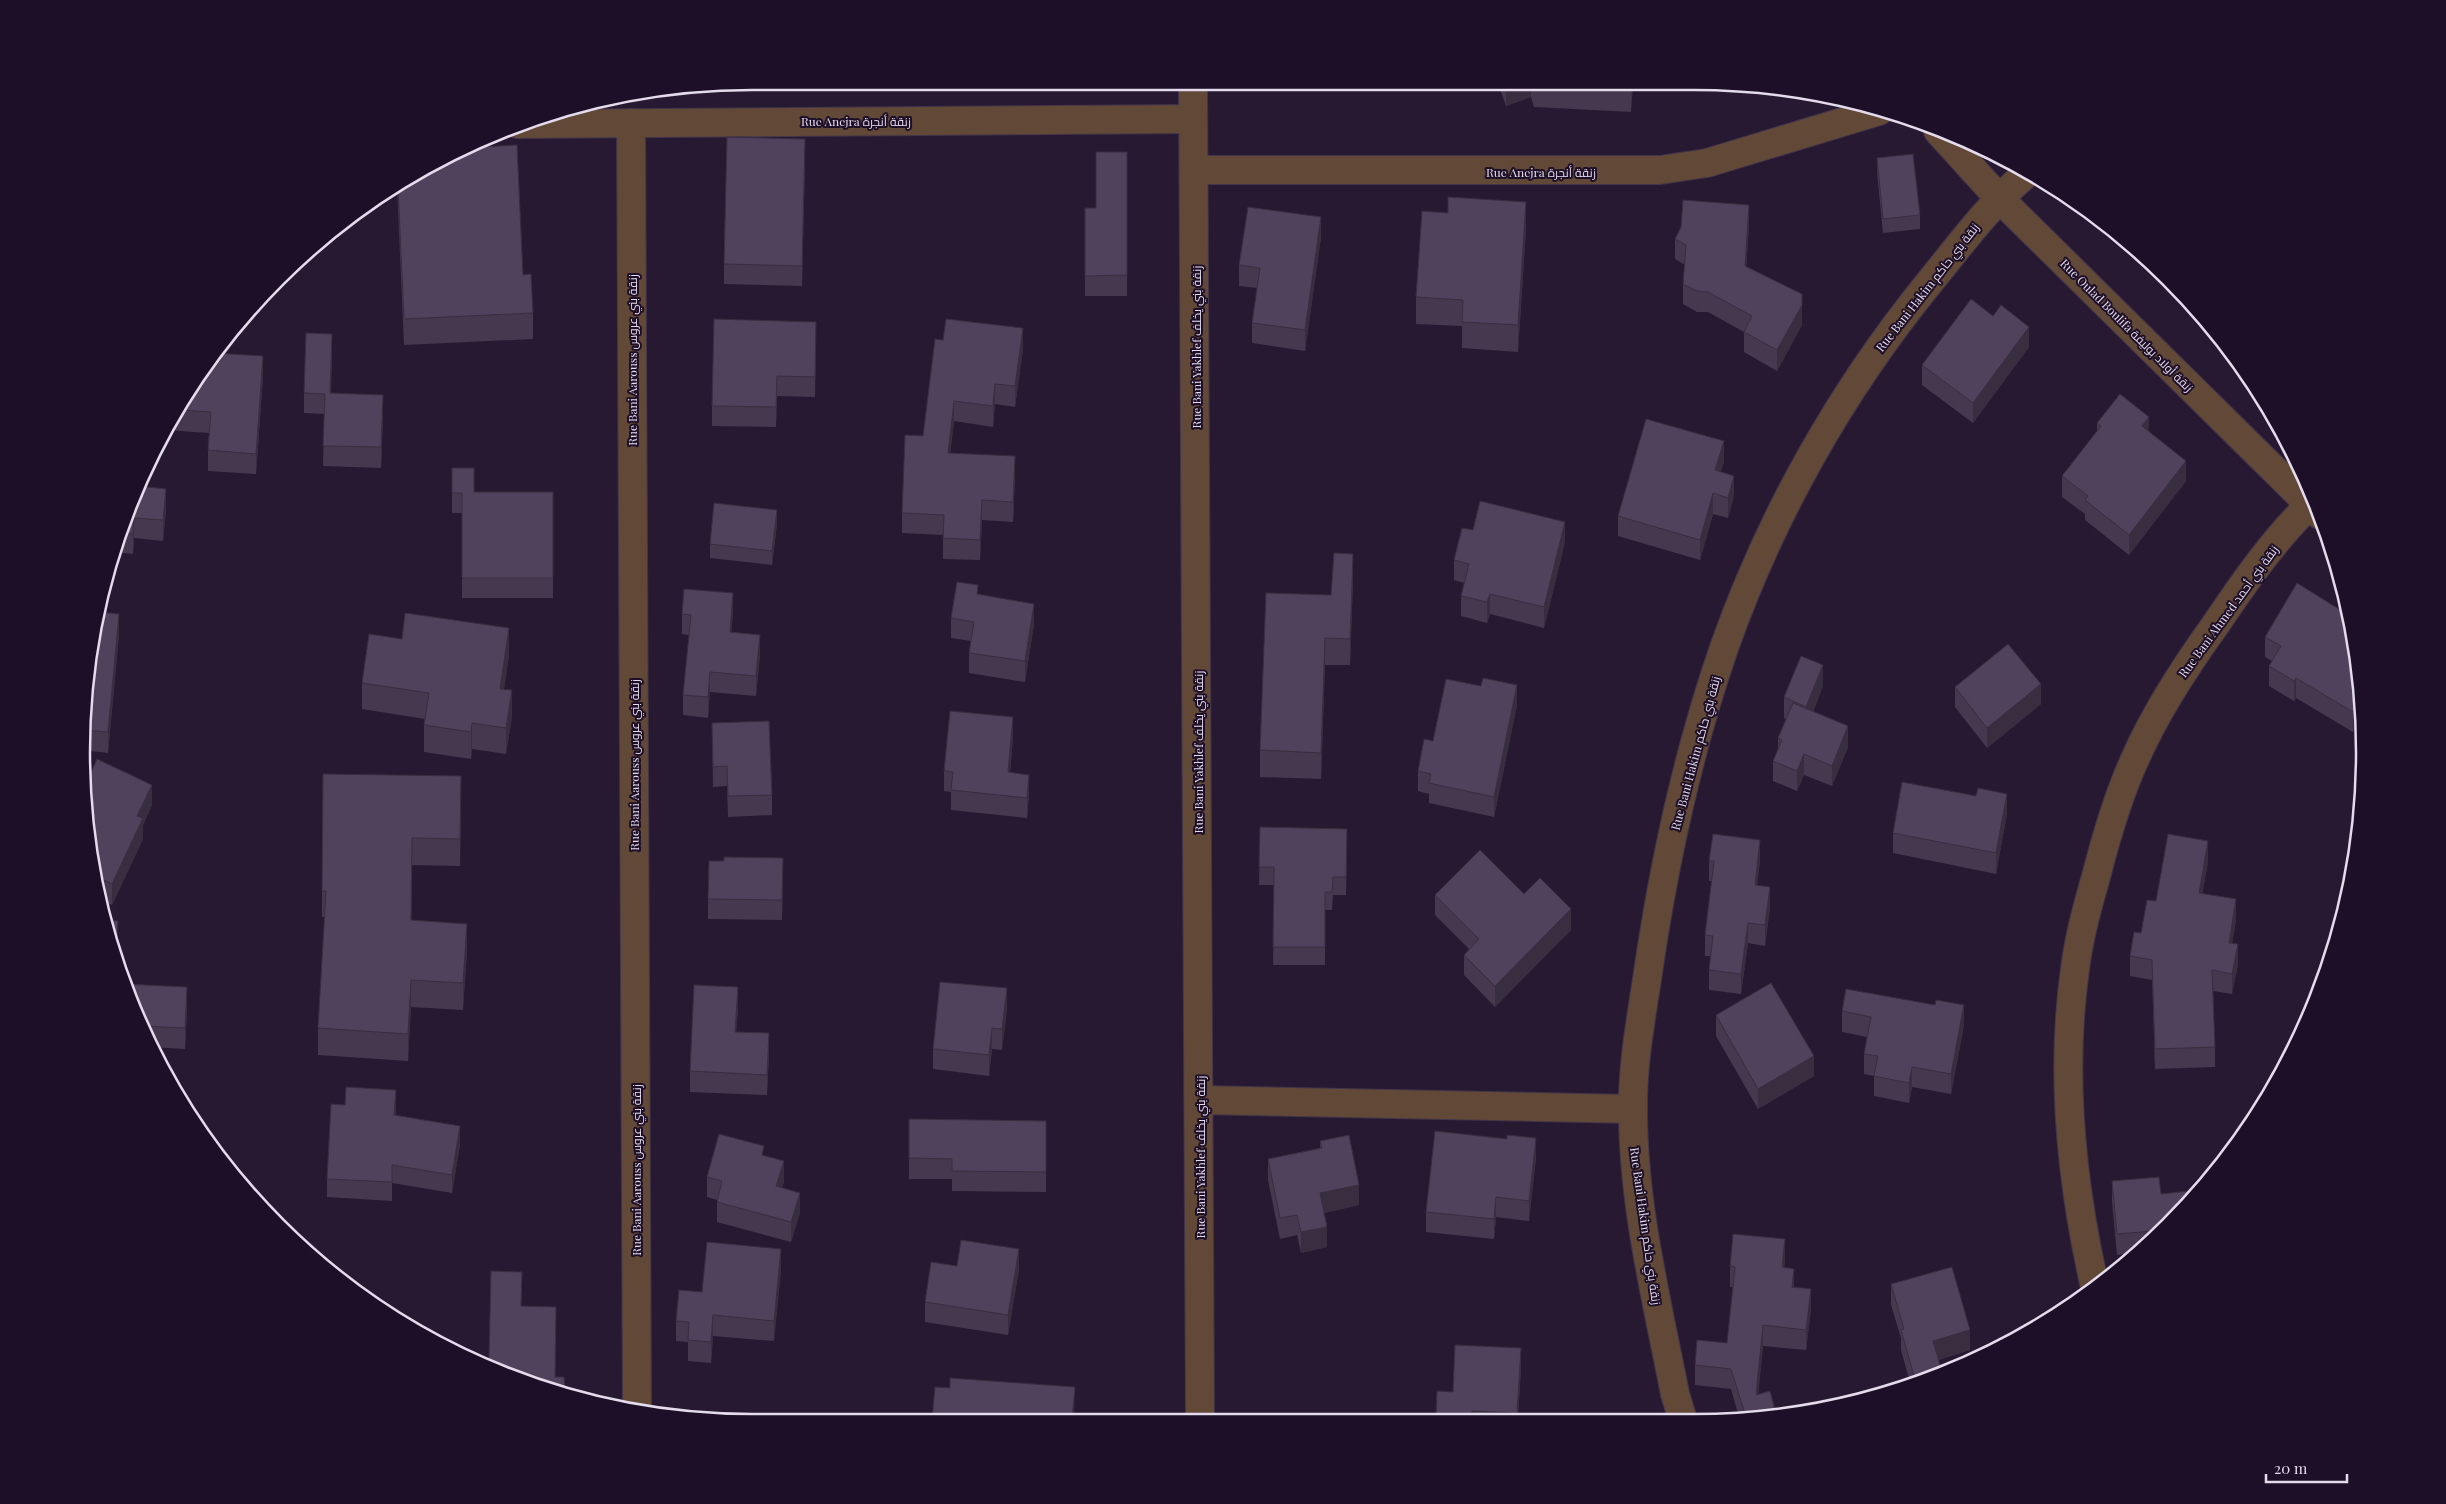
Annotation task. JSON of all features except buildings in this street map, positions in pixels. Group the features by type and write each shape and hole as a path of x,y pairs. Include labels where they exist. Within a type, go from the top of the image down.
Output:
{"street":[{"name":"Rue Bani Yakhlef زنقة بني يخلف","path":"1193,90 1200,1100 1200,1414"},
{"name":"Rue Anejra زنقة أنجرة","path":"1195,170 1660,170 1707,163 1869,114"},
{"name":"Rue Anejra زنقة أنجرة","path":"543,124 1194,119"},
{"name":"Rue Bani Aarouss زنقة بني عروس","path":"631,123 637,1403"},
{"name":"Rue Oulad Boulifa زنقة أولاد بوليفة","path":"1946,140 1998,197 2305,498"},
{"name":"Rue Bani Hakim زنقة بني حاكم","path":"1681,1414 1675,1394 1647,1247 1636,1167 1633,1109 1637,1048 1662,882 1701,718 1724,646 1764,549 1802,475 1853,386 1892,328 1998,197 2022,177"},
{"name":"Rue Bani Ahmed زنقة بني أحمد","path":"2093,1280 2074,1173 2069,1119 2069,1052 2075,969 2082,930 2112,816 2135,758 2180,674 2230,603 2311,512"},
{"path":"1200,1100 1633,1109"}]}
